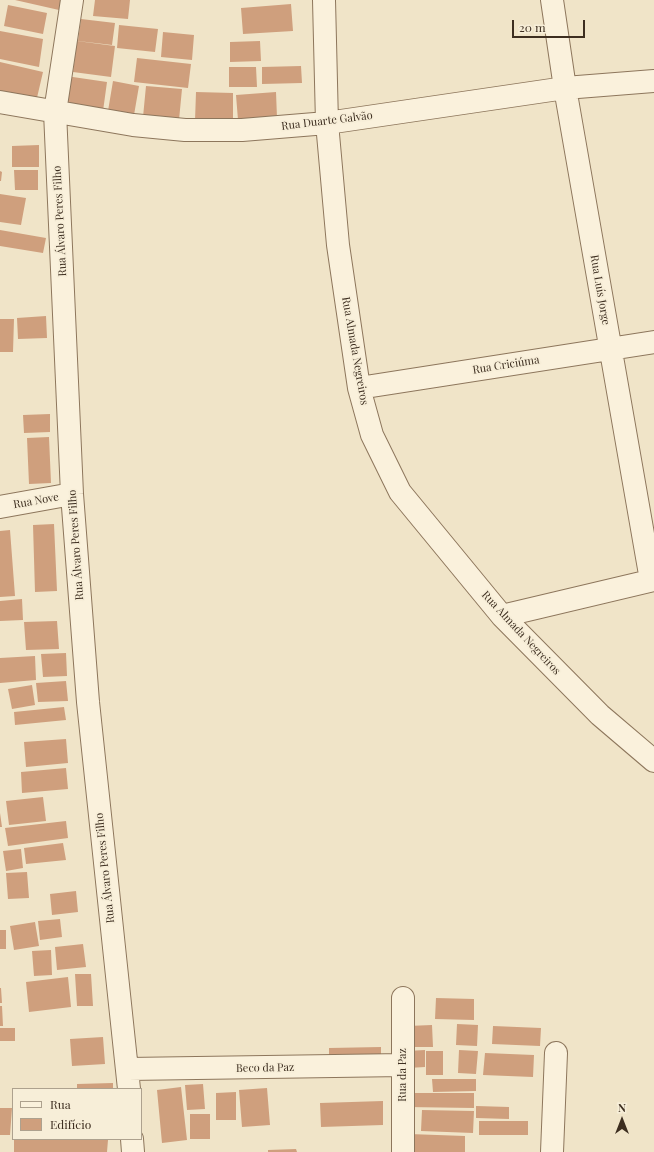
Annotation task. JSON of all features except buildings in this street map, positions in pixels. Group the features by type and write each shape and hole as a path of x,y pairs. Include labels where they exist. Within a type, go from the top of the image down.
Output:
{"street":[{"name":"Rua Álvaro Peres Filho","path":"72,0 55,112 72,494 88,702 113,953 128,1079"},
{"name":"Rua Almada Negreiros","path":"324,0 327,123 338,245 359,388 372,435 400,492 502,616 600,715 654,761"},
{"name":"Rua Luís Jorge","path":"552,0 564,88 652,580"},
{"name":"Rua Duarte Galvão","path":"0,102 133,125 185,130 242,130 327,123 564,88 654,81"},
{"name":"Rua Criciúma","path":"359,388 654,342"},
{"name":"Rua Nove","path":"0,507 72,494"},
{"path":"502,616 652,580"},
{"name":"Rua da Paz","path":"403,998 403,1152"},
{"path":"552,1152 556,1053"},
{"name":"Beco da Paz","path":"128,1079 403,1065"},
{"path":"132,1140 133,1152"}]}
